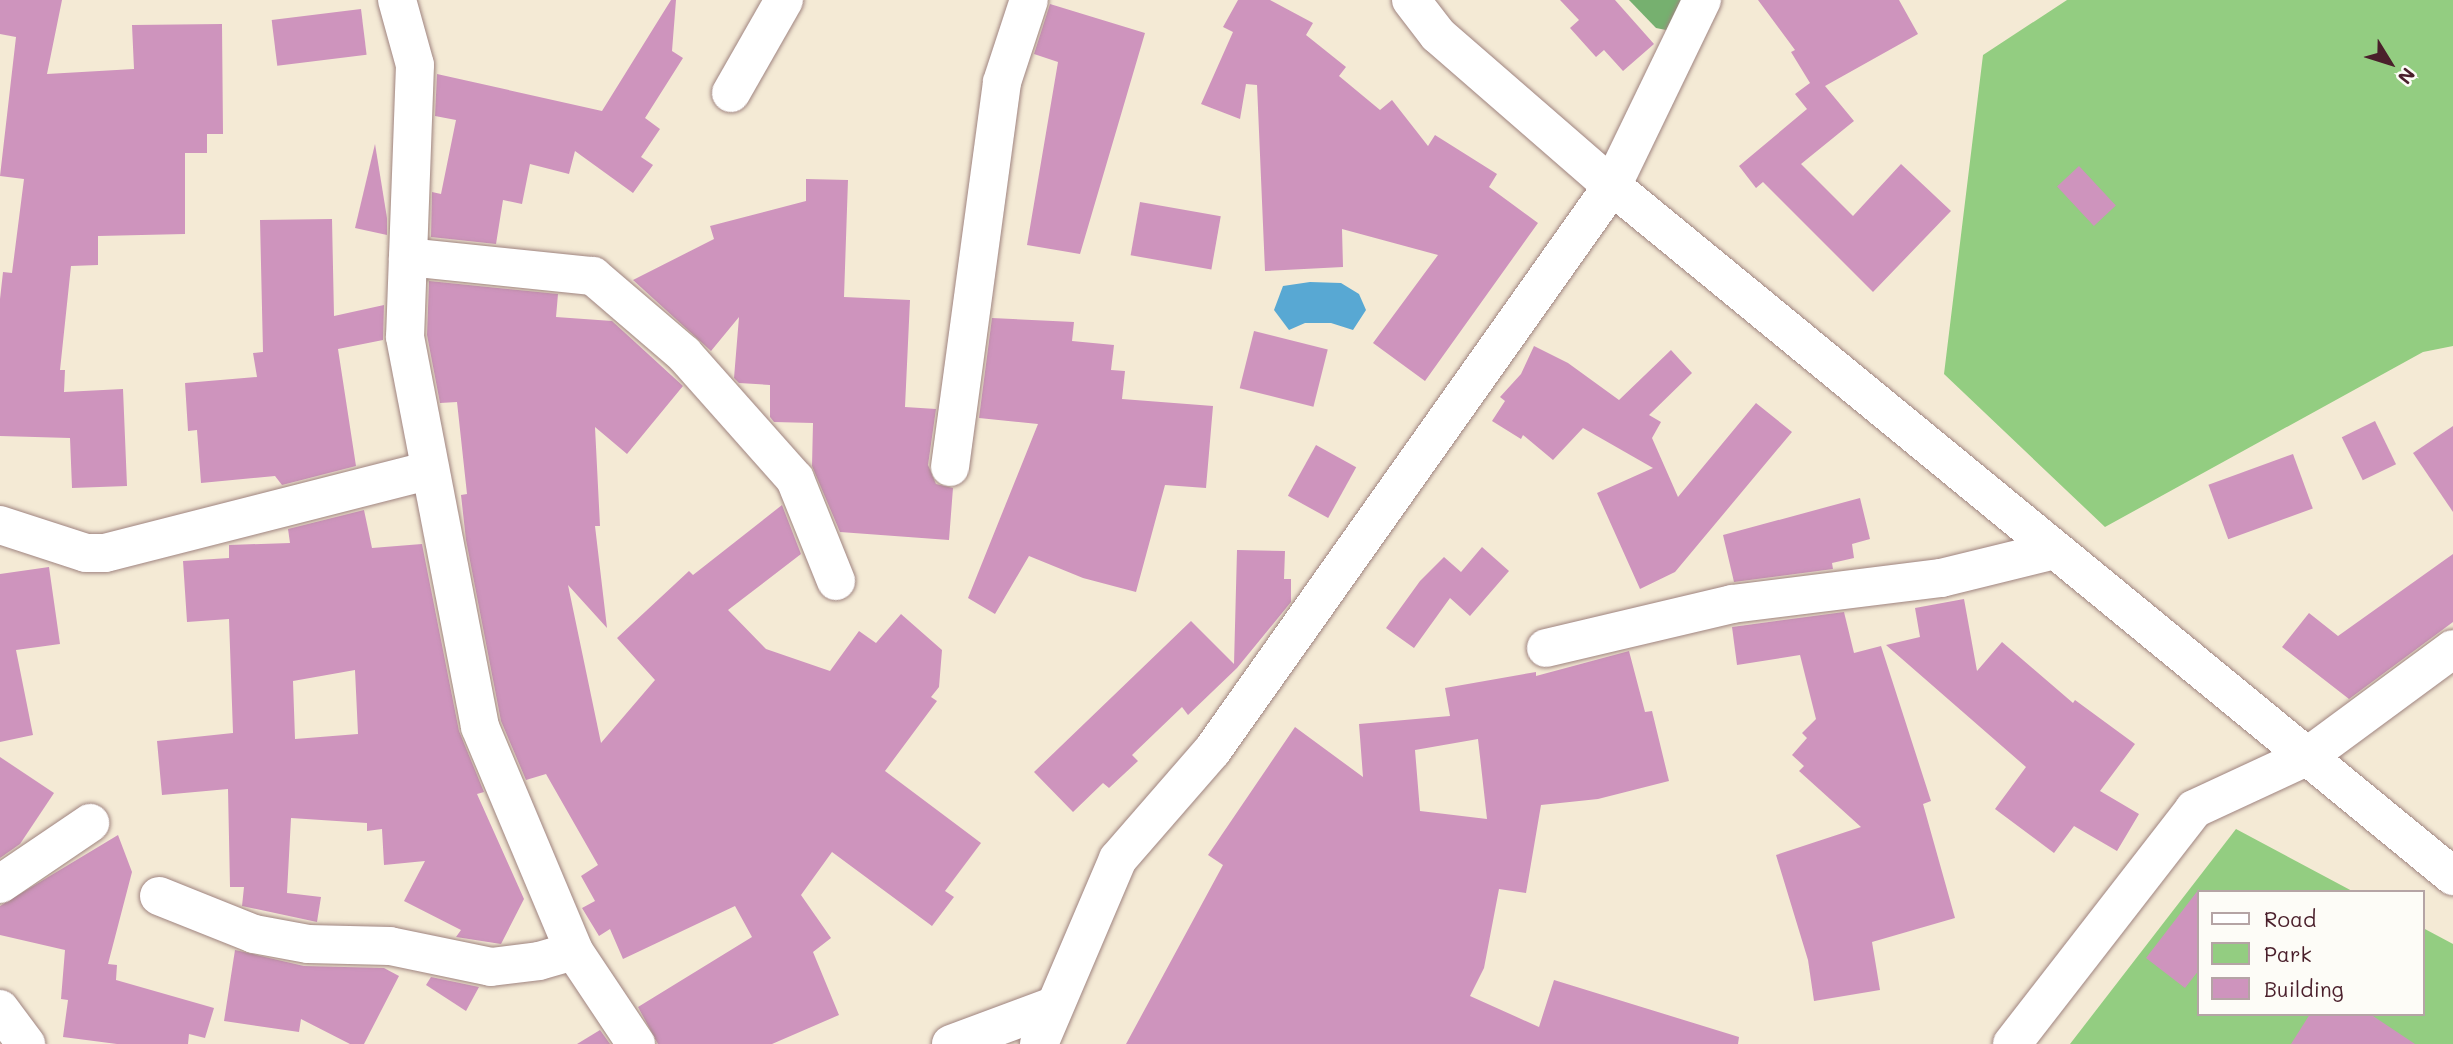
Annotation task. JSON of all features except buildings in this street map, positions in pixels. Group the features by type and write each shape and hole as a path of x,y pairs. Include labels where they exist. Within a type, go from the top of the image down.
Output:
{"street":[{"path":"397,0 415,65 405,337 427,471 480,727 574,951 636,1044"},
{"path":"731,93 784,0"},
{"path":"950,467 1002,82 1029,0"},
{"path":"1411,0 1438,35 1612,187 2453,876"},
{"path":"1039,1044 1118,859 1212,751 1612,187 1702,0"},
{"path":"408,257 593,276 684,354 795,479 836,581"},
{"path":"0,525 86,553 105,553 427,471"},
{"path":"1546,648 1732,604 1941,578 2055,550"},
{"path":"2012,1044 2194,809 2308,756 2453,649"},
{"path":"0,884 90,823"},
{"path":"159,895 254,934 308,944 390,946 491,967 574,951"},
{"path":"951,1044 1053,1006"},
{"path":"0,1009 26,1044"}],"green space":[{"path":"1629,0 1696,0 1676,32 1656,28"},
{"path":"2067,0 2453,0 2453,346 2423,352 2105,527 1944,374 1983,55"},
{"path":"2236,829 2350,890 2198,890 2198,1016 2425,1016 2425,929 2453,944 2453,1044 2070,1044"}],"water":[{"path":"1310,282 1341,283 1359,294 1366,310 1353,330 1331,323 1305,323 1289,330 1274,310 1283,286"}]}
